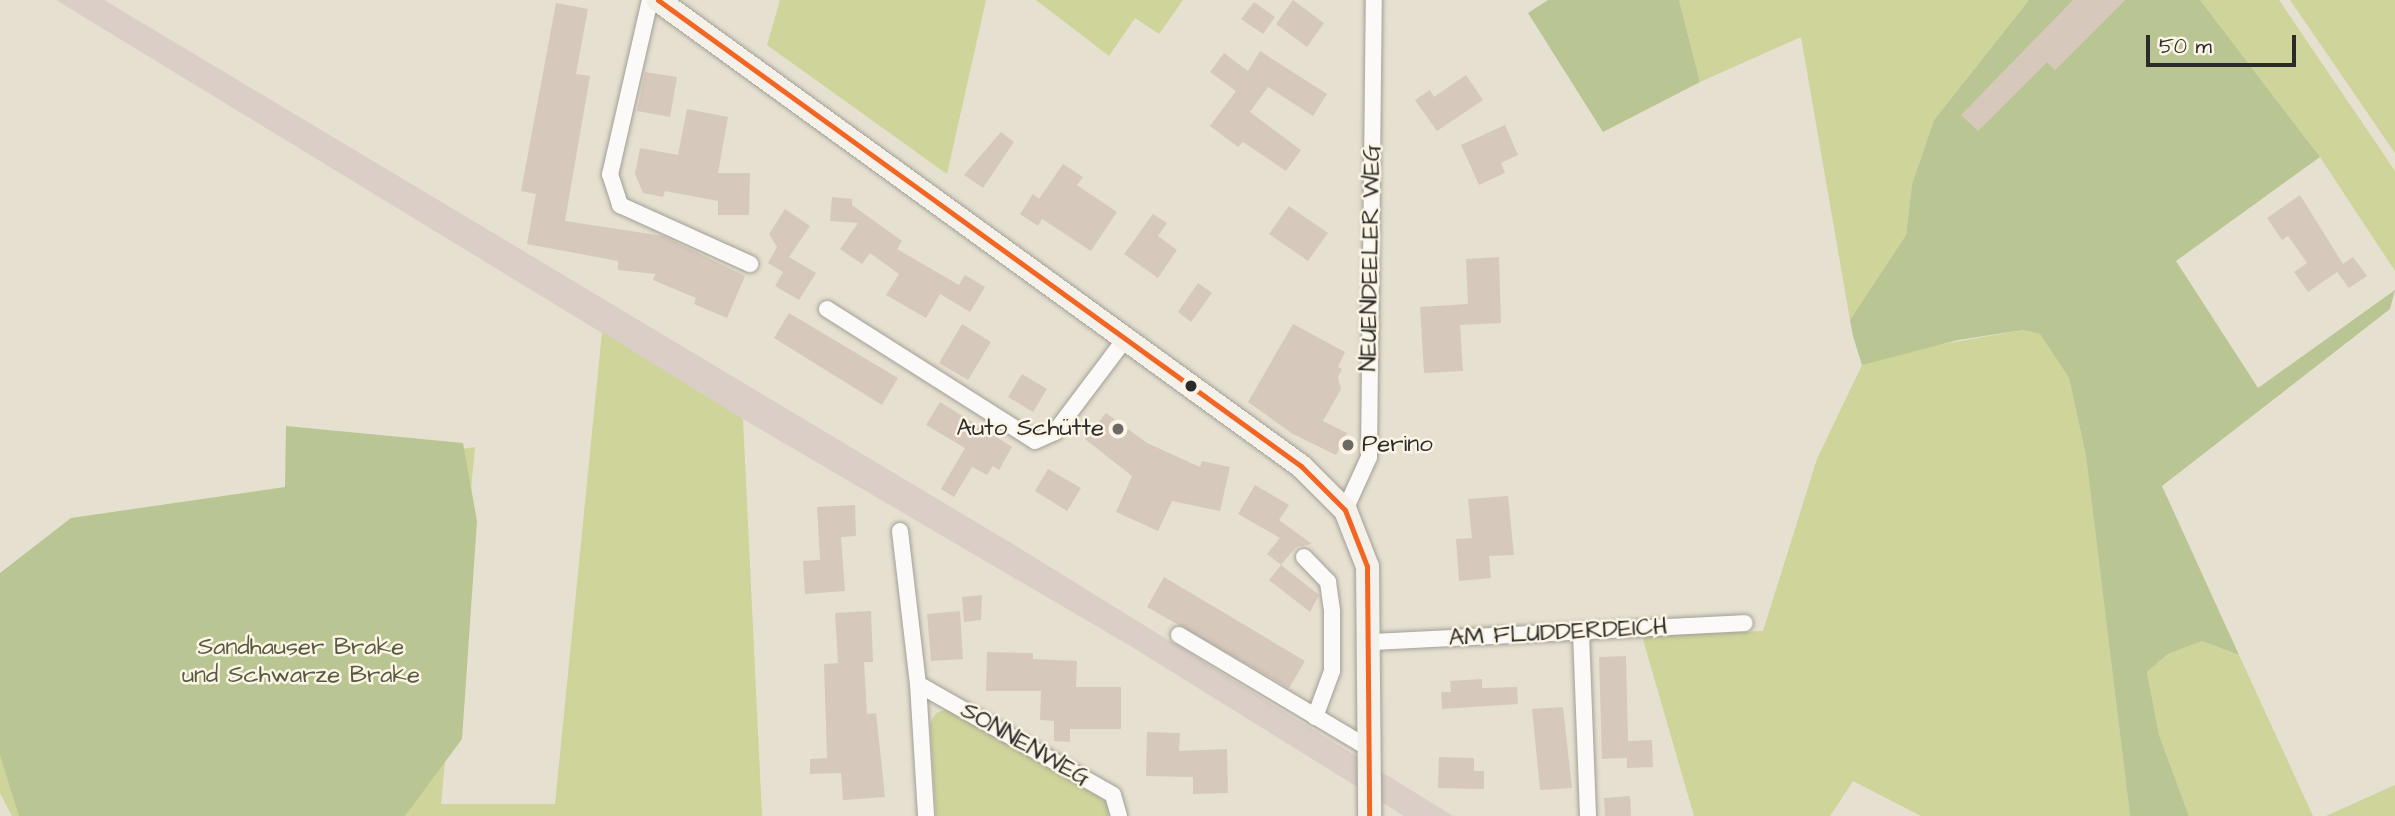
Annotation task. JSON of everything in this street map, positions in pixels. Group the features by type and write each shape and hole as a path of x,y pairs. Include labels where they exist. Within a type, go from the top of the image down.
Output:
{"main road":[{"path":"658,0 1301,466 1345,510 1367,566 1371,642 1369,816"}],"street":[{"path":"650,0 610,174 620,205 750,264"},
{"name":"NEUENDEELER WEG","path":"1345,510 1369,457 1374,0"},
{"path":"827,309 1035,441 1055,432 1125,339"},
{"name":"SONNENWEG","path":"900,531 918,684 926,816"},
{"path":"1304,557 1328,582 1332,612 1332,671 1315,717"},
{"name":"AM FLUDDERDEICH","path":"1371,642 1581,634 1745,623"},
{"path":"1581,634 1588,816"},
{"path":"1179,635 1370,749"},
{"name":"SONNENWEG","path":"918,684 1113,795 1119,816"}],"shaded area":[{"path":"56,0 104,0 1011,543 1453,816 1404,816 1132,647 743,419"}],"green space":[{"path":"780,0 986,0 947,174 767,45"},
{"path":"1036,0 1183,0 1159,34 1135,18 1109,56"},
{"path":"1548,0 1679,0 1700,82 1603,132 1528,13"},
{"path":"1679,0 2029,0 1934,120 1912,184 1906,235 1850,320 1801,37 1700,82"},
{"path":"2029,0 2200,0 2320,157 2176,261 2258,388 2395,290 2390,309 2162,486 2239,655 2202,641 2168,654 2147,672 2159,735 2189,816 2130,816 2086,456 2069,378 2040,334 2023,330 1958,340 1862,365 1853,336 1850,320 1906,235 1912,184 1934,120"},
{"path":"2200,0 2279,0 2395,171 2395,271 2320,157"},
{"path":"2290,0 2395,0 2395,153"},
{"path":"2023,330 2040,334 2069,378 2086,456 2130,816 1921,816 1853,781 1830,816 1694,816 1642,636 1763,631 1817,459 1862,365 1904,351"},
{"name":"Sandhauser Brake und Schwarze Brake","path":"602,332 743,419 762,816 405,816 409,810 402,816 12,816 0,793 0,613 408,457 475,447 441,804 555,804"},
{"name":"Sandhauser Brake und Schwarze Brake","path":"286,426 463,443 477,521 462,739 405,816 19,816 0,755 0,573 71,518 285,487"},
{"path":"2202,641 2239,655 2313,816 2189,816 2159,735 2147,672 2168,654"},
{"path":"948,709 1106,801 1109,816 936,816 930,723 936,713"},
{"path":"2395,785 2395,816 2326,816"}],"building":[{"path":"1293,0 1324,23 1307,47 1276,24"},
{"path":"2073,0 2125,0 2055,70 2047,62 1978,131 1961,115"},
{"path":"1254,2 1275,17 1263,34 1241,19"},
{"path":"556,3 588,9 576,74 590,76 565,221 663,236 745,276 727,318 694,304 696,298 653,280 655,274 618,270 618,261 527,244 536,194 521,191"},
{"path":"1260,51 1327,94 1313,116 1268,87 1250,112 1301,150 1286,171 1243,142 1238,147 1210,126 1236,91 1210,72 1224,53 1248,71"},
{"path":"645,72 677,77 670,117 637,111"},
{"path":"1466,75 1483,100 1437,131 1415,100 1430,90 1434,97"},
{"path":"687,109 728,117 718,173 750,173 749,215 718,215 718,201 665,191 663,197 643,193 635,174 640,148 678,155"},
{"path":"1505,125 1518,155 1501,163 1505,173 1479,185 1461,145"},
{"path":"1001,132 1014,142 983,188 964,175"},
{"path":"1063,164 1083,177 1077,185 1117,212 1091,251 1042,219 1038,226 1020,214 1033,194 1039,199"},
{"path":"2300,195 2343,264 2353,257 2367,276 2349,288 2337,272 2308,292 2294,272 2307,263 2288,236 2282,240 2267,218"},
{"path":"832,197 852,199 852,205 902,241 897,249 959,285 965,275 985,287 970,312 940,294 926,318 886,295 899,274 870,253 862,264 840,249 858,223 830,221"},
{"path":"1289,206 1328,233 1308,261 1269,234"},
{"path":"785,209 810,226 789,257 816,273 799,300 775,286 783,272 768,263 777,247 769,234"},
{"path":"1153,214 1167,223 1158,236 1177,250 1158,278 1124,254"},
{"path":"1499,257 1501,323 1460,325 1463,371 1424,373 1420,307 1468,304 1466,259"},
{"path":"1198,283 1212,293 1191,322 1178,312"},
{"path":"789,313 898,378 882,405 774,338"},
{"path":"962,324 991,342 968,380 939,363"},
{"path":"1293,324 1345,352 1338,367 1342,369 1338,377 1341,389 1323,421 1347,433 1336,455 1293,434 1248,402"},
{"path":"1022,374 1047,389 1033,412 1008,397"},
{"path":"940,402 1012,447 999,470 993,466 987,475 972,467 954,497 941,489 965,448 926,425"},
{"path":"1106,413 1147,443 1200,467 1202,461 1230,467 1220,511 1172,501 1158,531 1116,512 1132,476 1085,439"},
{"path":"1048,469 1081,488 1067,511 1035,491"},
{"path":"1255,485 1289,505 1279,520 1312,544 1296,547 1281,565 1267,554 1280,538 1238,514"},
{"path":"1508,496 1514,555 1489,556 1491,578 1459,581 1456,539 1472,538 1468,499"},
{"path":"855,505 856,536 841,537 845,591 805,594 803,561 820,560 817,507"},
{"path":"1281,565 1319,595 1310,612 1269,580"},
{"path":"1164,577 1305,661 1289,688 1147,607"},
{"path":"982,595 981,620 964,622 962,597"},
{"path":"871,611 873,662 864,662 867,714 876,713 885,797 843,800 841,773 810,774 810,759 827,758 824,664 838,663 835,613"},
{"path":"960,611 963,659 931,661 927,614"},
{"path":"987,652 1033,653 1033,659 1077,661 1076,687 1121,687 1121,729 1070,729 1070,742 1054,741 1054,721 1040,720 1041,691 986,691"},
{"path":"1626,656 1628,741 1652,740 1653,767 1627,768 1627,758 1602,759 1599,657"},
{"path":"1482,679 1482,688 1517,687 1518,704 1442,709 1441,692 1451,692 1450,681"},
{"path":"1563,707 1572,788 1540,790 1532,709"},
{"path":"1147,732 1180,733 1179,751 1227,749 1228,793 1193,794 1193,777 1146,776"},
{"path":"1439,757 1474,758 1474,771 1484,771 1484,789 1438,788"},
{"path":"1630,796 1631,816 1605,816 1604,798"}],"transit line":[{"path":"658,0 1301,466 1345,510 1367,566 1369,816"}],"place":[{"name":"Auto Schütte","path":"1118,429"},
{"name":"Perino","path":"1348,445"}]}
